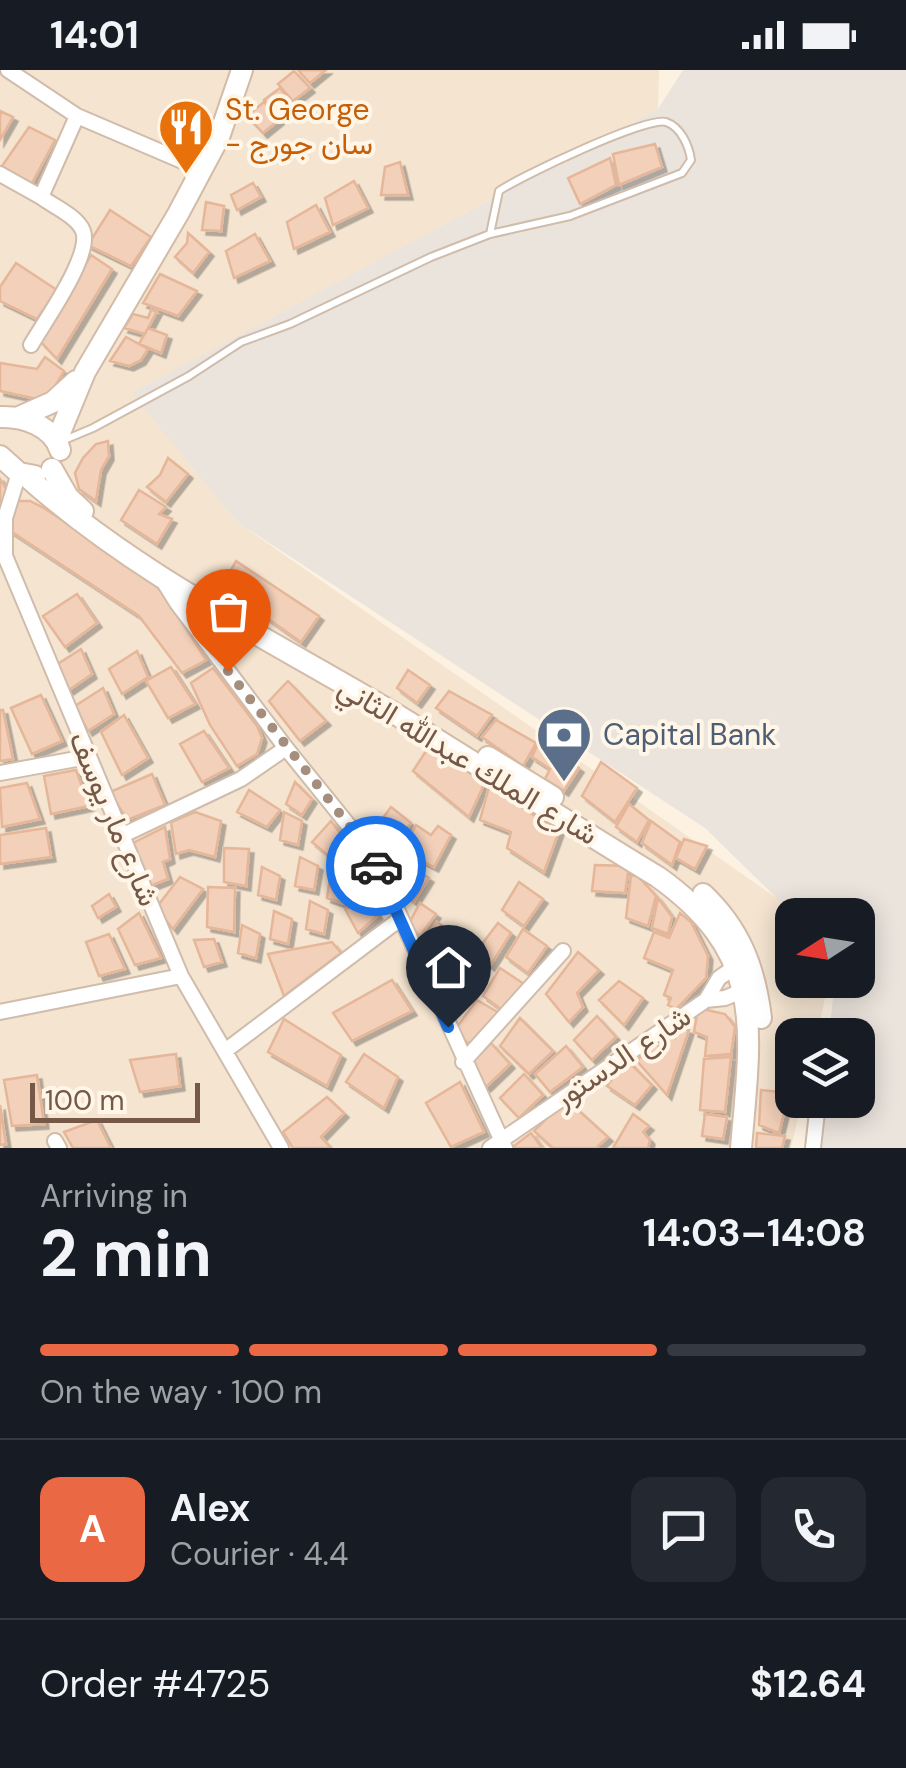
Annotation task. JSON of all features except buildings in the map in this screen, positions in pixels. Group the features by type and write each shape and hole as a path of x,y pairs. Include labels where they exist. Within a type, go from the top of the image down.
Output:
{"main road":[{"path":"22,474 35,476 52,468 60,456 58,442 84,372 219,137 242,70"},
{"path":"6,416 53,402 84,372"},
{"path":"6,416 38,425 58,442"},
{"name":"شارع الملك عبدالله الثاني","path":"0,456 74,517 160,575 658,877 708,918 742,962"},
{"name":"شارع الملك عبدالله الثاني","path":"52,468 68,497 104,526 524,778 685,880 720,910 761,1022 752,1148"},
{"name":"شارع الملك عبدالله الثاني","path":"741,1148 750,988"}],"street":[{"path":"8,70 77,116 201,169"},
{"path":"40,197 77,116"},
{"path":"0,174 77,222 83,232 84,243 72,274 31,345"},
{"name":"شارع مار يوسف","path":"22,474 5,518 5,556 180,976 281,1148"},
{"path":"160,575 176,604 358,837 380,872 499,1145"},
{"path":"209,645 231,620"},
{"path":"121,836 241,779 286,748"},
{"path":"0,773 86,757"},
{"path":"225,1052 400,919"},
{"path":"463,1062 563,951"},
{"name":"شارع الدستور","path":"706,1000 719,978 742,962"},
{"path":"0,1012 180,976"},
{"name":"شارع الدستور","path":"499,1145 706,1000 750,988"},
{"path":"813,1148 816,1118"}],"lane":[{"path":"58,442 93,428 242,342 490,234 570,216 682,173 690,160 687,144 671,125 654,121 541,169 499,191 490,234"}],"shaded area":[{"path":"0,70 659,70 658,109 133,393 237,522 777,898 775,998 825,998 821,1018 775,1018 775,1118 798,1118 791,1148 0,1148"},
{"path":"683,70 906,70 906,1148 818,1148 821,1118 875,1118 875,1018 831,1018 833,998 875,998 875,898 777,898 705,828 237,522 132,393 658,109"}],"way so far":[{"path":"228,671 358,837 376,866"}],"place":[{"name":"St. George - سان جورج","path":"186,176"},
{"name":"Capital Bank","path":"564,784"}],"route":[{"path":"376,866 448,1027"}]}
